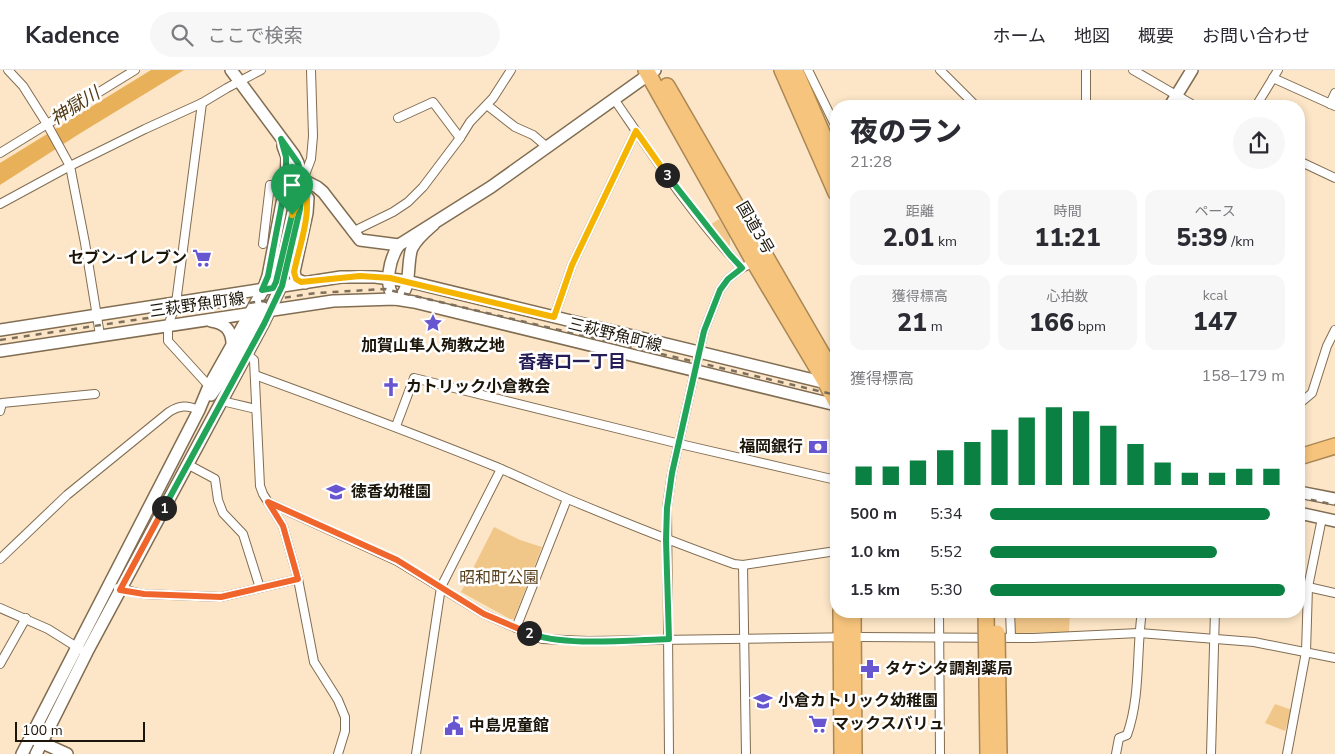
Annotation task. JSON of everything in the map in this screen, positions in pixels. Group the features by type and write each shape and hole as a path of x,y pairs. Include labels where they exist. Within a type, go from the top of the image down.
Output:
{"highway":[{"path":"782,70 830,179"},
{"path":"795,70 830,151"},
{"name":"国道3号","path":"652,71 748,265 830,378"},
{"name":"国道3号","path":"652,71 830,377"},
{"path":"1305,455 1335,446"},
{"path":"843,618 847,638 854,754"},
{"path":"842,754 847,638 851,618"},
{"path":"986,618 988,754"},
{"path":"996,618 999,754"}],"street":[{"path":"8,70 23,86 70,166 100,335"},
{"path":"0,153 134,70"},
{"path":"232,70 298,163 308,202 294,272 296,279 305,283"},
{"path":"0,204 145,128 202,103 261,70"},
{"path":"199,410 221,381 260,312 278,274 289,224 302,196 303,180 311,159 313,136 310,70"},
{"path":"352,232 408,202 423,187 470,122 493,98 511,70"},
{"path":"808,70 830,115"},
{"path":"940,70 970,100"},
{"path":"1086,70 1086,100"},
{"path":"1133,70 1185,100"},
{"path":"1174,100 1192,70"},
{"path":"1260,100 1278,70"},
{"path":"341,277 357,270 384,269 399,245 491,186 652,71"},
{"path":"1273,78 1332,105 1335,93"},
{"path":"614,99 670,180 748,265 728,279 720,290 704,331 672,473 667,508 666,540 669,639 669,754"},
{"path":"398,118 433,102 460,138"},
{"path":"202,103 176,303 168,326 168,341 209,386"},
{"path":"487,104 515,127 533,135 547,147"},
{"path":"554,317 572,265 636,131"},
{"path":"36,754 87,652 247,354 260,312 272,288 270,268 286,177 286,157 281,139"},
{"path":"1305,164 1335,178"},
{"path":"303,180 317,186 360,240 399,245"},
{"path":"270,268 280,247 291,194 303,180"},
{"path":"262,244 270,185"},
{"path":"391,259 390,292 395,299 403,295 413,246 434,224"},
{"path":"264,235 276,237"},
{"name":"三萩野魚町線","path":"0,330 341,277 360,276 406,281 700,353 830,381"},
{"name":"三萩野魚町線","path":"0,351 333,301 395,299 830,403"},
{"path":"22,754 232,342 260,312"},
{"path":"207,320 224,325 230,331 232,342"},
{"path":"1305,396 1312,394 1327,346 1335,330"},
{"path":"247,354 254,360 260,486 283,526 298,579 314,662 338,700 345,717 345,731 338,754"},
{"path":"255,375 396,426 568,499 652,532 666,540 734,564 743,565 830,552"},
{"path":"396,426 414,378 830,480"},
{"path":"0,411 2,403 95,394"},
{"path":"222,401 256,409"},
{"path":"0,559 67,495 169,412 186,405 199,410"},
{"path":"187,464 215,479 218,500 223,513 243,534 260,588"},
{"path":"416,754 441,587 501,469"},
{"path":"1305,493 1335,500"},
{"path":"516,628 568,499"},
{"path":"268,502 397,560 484,614 542,639 588,641 745,638 1011,638 1139,633 1254,642 1335,658"},
{"path":"1305,514 1335,521"},
{"path":"1297,754 1287,751 1306,652 1308,587 1322,518"},
{"path":"743,565 746,754"},
{"path":"109,584 120,590 144,594 221,597 298,579"},
{"path":"1308,587 1335,593"},
{"path":"0,608 48,629 87,652"},
{"path":"0,664 26,618"},
{"path":"939,618 940,754"},
{"path":"1010,618 1011,638"},
{"path":"1116,754 1119,738 1127,736 1133,720 1141,618"},
{"path":"1212,754 1215,618"},
{"path":"30,737 67,754"}],"green space":[{"path":"719,219 730,237 730,253 708,226"},
{"name":"昭和町公園","path":"494,527 520,540 542,547 514,619 510,619 461,592"},
{"path":"1015,618 1070,618 1069,632 1015,633"},
{"path":"1275,704 1292,710 1285,731 1265,723"}],"shaded area":[{"path":"151,70 184,70 0,185 0,163"}],"railway":[{"path":"0,340 316,293 385,289 830,394"},
{"path":"1305,498 1335,505"}],"place":[{"name":"セブン-イレブン","path":"202,258"},
{"name":"加賀山隼人殉教之地","path":"433,323"},
{"name":"カトリック小倉教会","path":"391,387"},
{"name":"福岡銀行","path":"818,447"},
{"name":"徳香幼稚園","path":"336,492"},
{"name":"タケシタ調剤薬局","path":"870,669"},
{"name":"小倉カトリック幼稚園","path":"763,701"},
{"name":"マックスバリュ","path":"818,724"},
{"name":"中島児童館","path":"454,726"}],"district":[{"name":"香春口一丁目","path":"572,362"}],"route":[{"path":"292,215 276,282 273,288 262,290 268,276 286,182 286,157 281,139 294,155 303,180 302,196 300,209 282,286 264,324 196,446 120,590 144,594 221,597 298,579 283,526 268,502 397,560 484,614 542,639 588,641 669,639 666,540 667,508 672,473 704,331 720,290 728,279 742,268 670,180 636,131 572,265 554,317 390,278 360,276 301,282 296,279 294,272 307,213 308,195 303,180 302,196 292,215"}],"water label":[{"name":"神獄川","path":"75,106"}]}
